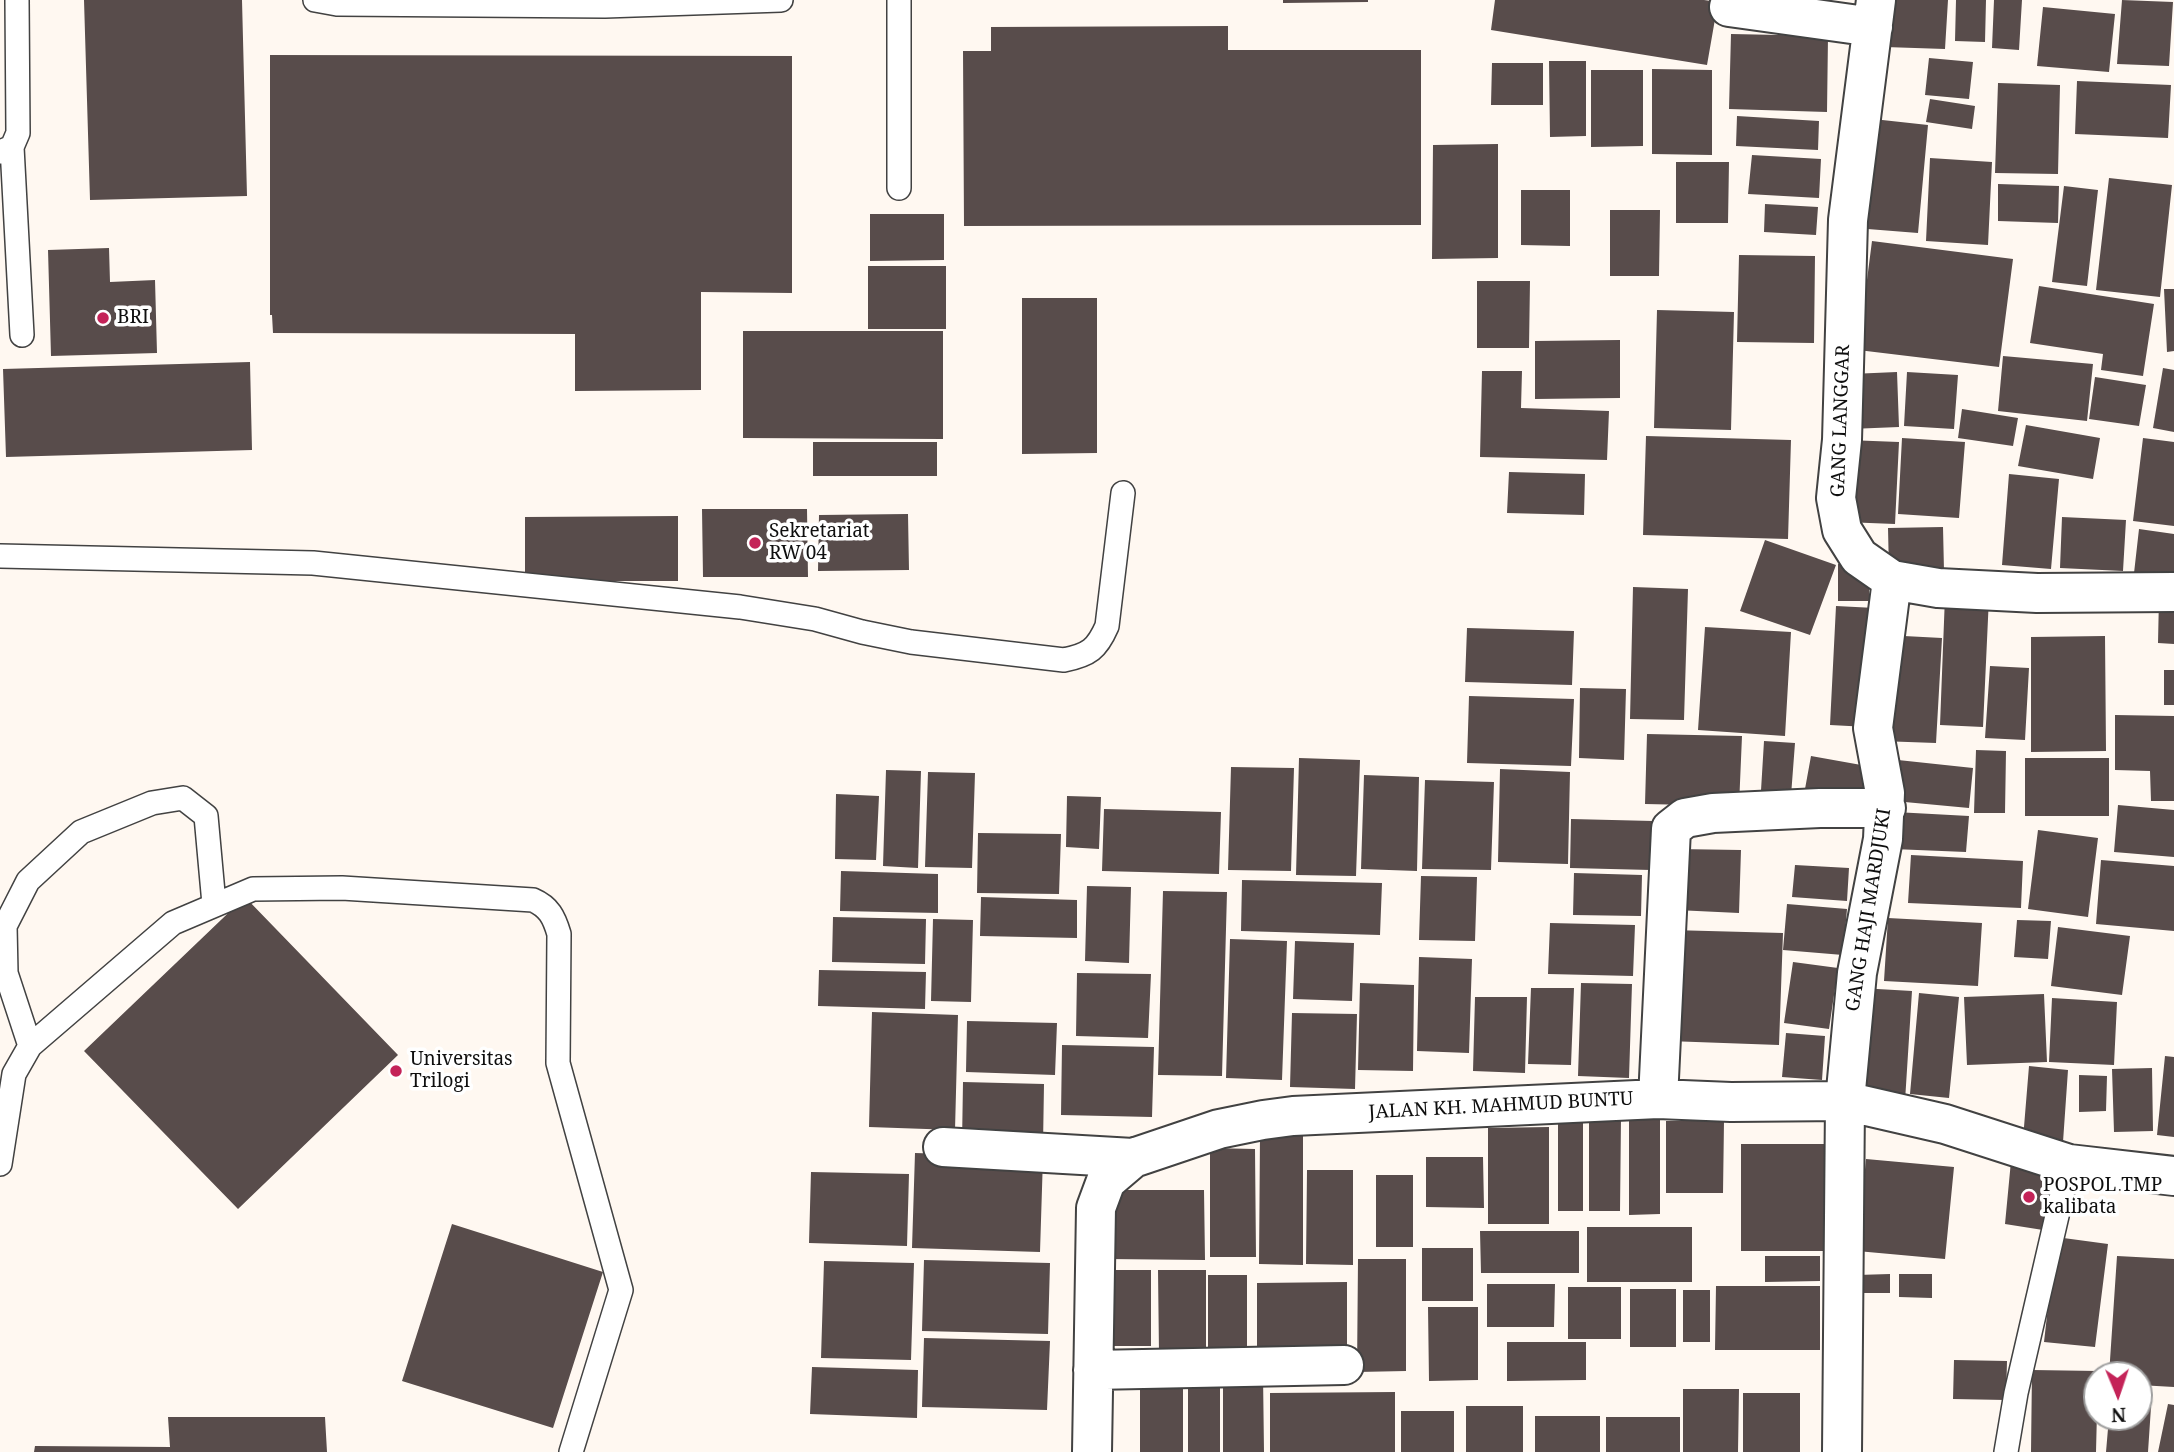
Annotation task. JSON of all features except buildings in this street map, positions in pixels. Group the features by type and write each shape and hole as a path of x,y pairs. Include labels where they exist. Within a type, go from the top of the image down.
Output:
{"street":[{"path":"1729,7 1874,14"},
{"name":"GANG LANGGAR","path":"1874,14 1848,220 1842,440 1836,498 1842,530 1859,557 1892,580 1938,588 2037,593 2174,592"},
{"name":"GANG HAJI MARDJUKI","path":"1842,1452 1844,1101 1857,973 1883,839 1886,808 1883,772 1873,728 1892,580"},
{"path":"1658,1099 1671,829 1685,818 1713,813 1886,808"},
{"name":"JALAN KH. MAHMUD BUNTU","path":"1092,1452 1096,1208 1106,1181 1133,1158 1219,1129 1293,1116 1658,1099 1731,1102 1844,1101 1945,1124 2069,1164 2174,1176"},
{"path":"943,1147 1133,1158"},
{"path":"1093,1370 1344,1365"}],"lane":[{"path":"18,0 18,133 6,150 22,335"},
{"path":"315,0 337,4 781,0"},
{"path":"899,0 899,188"},
{"path":"0,556 313,563 740,607 816,619 911,642 1063,660 1093,650 1107,626 1123,493"},
{"path":"30,1046 6,973 5,926 28,881 81,832 152,803 183,798 206,816 214,904"},
{"path":"0,1164 7,1074 30,1046 173,923 253,889 342,888 533,900 543,904 551,912 559,934 558,1063 621,1290 571,1452"},
{"path":"2006,1452 2019,1380 2069,1164"}],"place":[{"name":"BRI","path":"103,318"},
{"name":"Sekretariat RW 04","path":"755,543"},
{"name":"Universitas Trilogi","path":"396,1071"},
{"name":"POSPOL TMP kalibata","path":"2029,1197"}]}
